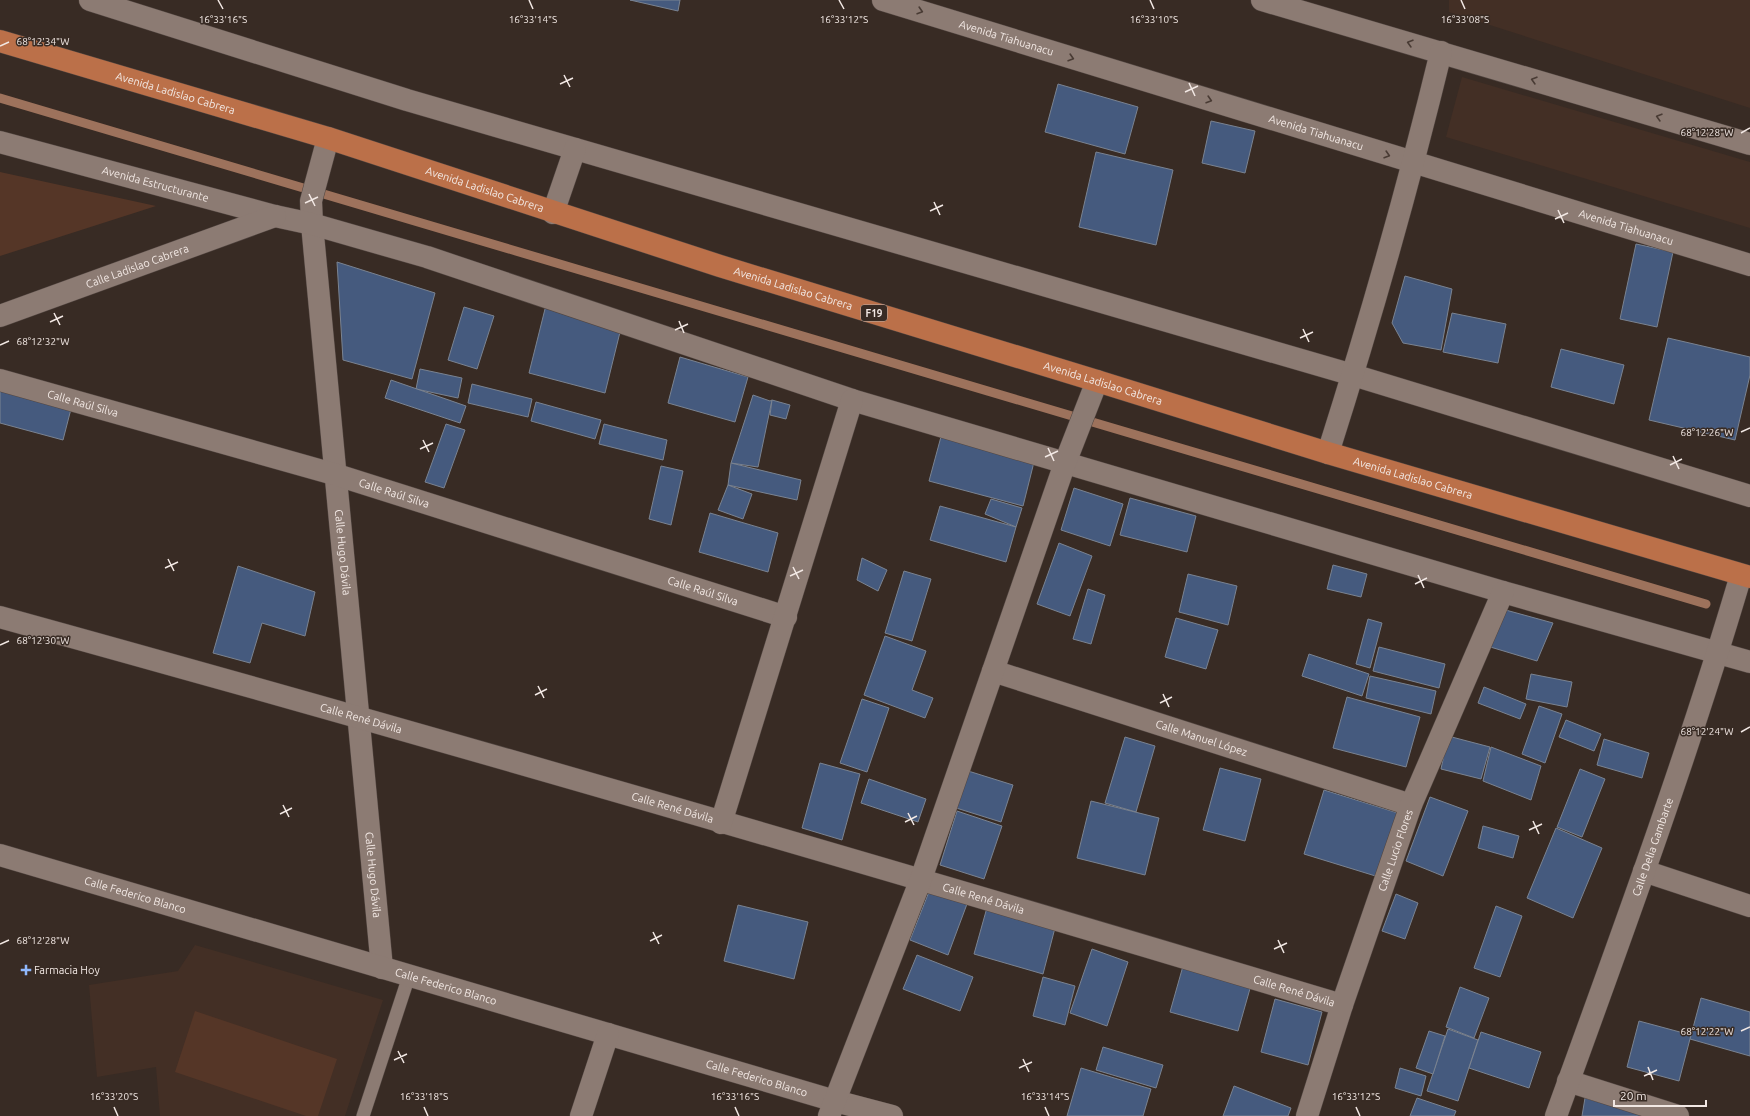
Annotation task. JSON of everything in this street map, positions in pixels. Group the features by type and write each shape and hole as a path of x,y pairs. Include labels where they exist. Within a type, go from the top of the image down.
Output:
{"highway":[{"name":"Avenida Ladislao Cabrera","path":"0,41 328,138 720,266 1097,381 1328,454 1745,576"}],"street":[{"path":"90,0 400,98 1353,375 1750,496"},
{"name":"Avenida Tiahuanacu","path":"883,0 1414,164 1750,265"},
{"path":"1262,0 1750,144"},
{"path":"1328,454 1353,375 1414,164 1441,52"},
{"name":"Calle Hugo Dávila","path":"328,138 318,170 311,201 312,224 337,475 382,968"},
{"name":"Avenida Estructurante","path":"0,142 275,216 312,224 427,257 852,400 1503,592 1750,662"},
{"path":"553,212 575,149"},
{"name":"Calle Ladislao Cabrera","path":"0,316 275,216"},
{"name":"Calle Raúl Silva","path":"0,380 337,475 786,617"},
{"path":"832,1108 922,879 1065,464 1097,381"},
{"path":"721,822 786,617 852,400"},
{"name":"Calle Delia Gambarte","path":"1556,1116 1644,871 1745,576"},
{"name":"Calle Lucio Flores","path":"1306,1116 1342,1005 1411,805 1503,592"},
{"name":"Calle René Dávila","path":"0,617 359,716 922,879 1342,1005"},
{"name":"Calle Manuel López","path":"993,671 1411,805"},
{"name":"Calle Federico Blanco","path":"0,856 608,1034 832,1108 892,1116"},
{"path":"1644,871 1750,906"},
{"path":"581,1116 608,1034"},
{"path":"1568,1081 1678,1116"}],"lane":[{"path":"363,1116 409,976"}],"shaded area":[{"path":"1449,0 1750,0 1750,108 1449,12"},
{"path":"1462,77 1750,162 1750,228 1446,137"},
{"path":"0,172 156,206 0,256"},
{"path":"195,945 383,1000 345,1116 160,1116 156,1067 97,1077 89,985 178,971"},
{"path":"195,1011 337,1059 318,1116 306,1116 175,1072"}],"building":[{"path":"630,0 680,0 678,11"},
{"path":"1058,84 1138,107 1125,154 1045,132"},
{"path":"1211,121 1255,131 1245,173 1202,163"},
{"path":"1096,152 1173,170 1156,245 1079,227"},
{"path":"1636,244 1673,252 1657,327 1620,319"},
{"path":"337,262 435,293 412,379 343,360"},
{"path":"1405,276 1452,289 1441,350 1403,343 1392,323"},
{"path":"546,305 622,324 605,393 529,373"},
{"path":"464,307 494,316 477,369 448,360"},
{"path":"1452,313 1506,324 1498,363 1443,352"},
{"path":"1668,338 1750,357 1750,375 1735,440 1649,420"},
{"path":"1561,349 1624,365 1614,404 1551,387"},
{"path":"680,357 748,377 735,422 668,403"},
{"path":"420,369 462,378 458,398 416,389"},
{"path":"391,380 466,406 460,423 385,398"},
{"path":"472,384 532,399 528,417 468,403"},
{"path":"0,387 72,405 63,440 0,423"},
{"path":"753,395 770,401 772,400 758,467 731,463"},
{"path":"772,400 790,405 786,419 770,415"},
{"path":"536,402 601,420 595,439 531,421"},
{"path":"446,424 465,430 444,488 425,482"},
{"path":"604,424 667,440 663,460 599,444"},
{"path":"942,433 1035,458 1023,506 929,481"},
{"path":"731,463 801,480 797,500 728,485"},
{"path":"661,466 683,471 671,525 649,519"},
{"path":"728,485 752,494 743,519 718,510"},
{"path":"1074,488 1123,504 1110,546 1061,530"},
{"path":"1130,498 1196,516 1187,552 1120,535"},
{"path":"991,499 1022,508 1016,527 985,514"},
{"path":"940,506 1016,527 1006,562 930,540"},
{"path":"710,513 778,533 768,572 699,552"},
{"path":"1059,543 1092,556 1070,616 1037,604"},
{"path":"862,558 887,570 878,591 857,580"},
{"path":"1333,565 1367,574 1361,597 1327,589"},
{"path":"238,566 315,592 305,636 262,623 250,663 213,653"},
{"path":"904,571 931,579 912,641 885,633"},
{"path":"1188,574 1237,586 1228,625 1179,612"},
{"path":"1088,589 1105,595 1091,644 1073,639"},
{"path":"1502,609 1553,623 1537,661 1487,646"},
{"path":"1176,618 1218,630 1206,669 1165,657"},
{"path":"1368,619 1382,623 1370,668 1356,664"},
{"path":"885,636 926,651 912,690 933,698 925,718 864,695"},
{"path":"1379,647 1445,664 1439,688 1373,671"},
{"path":"1309,654 1369,674 1362,696 1302,676"},
{"path":"1531,674 1572,682 1567,707 1526,699"},
{"path":"1370,676 1436,691 1431,714 1366,698"},
{"path":"1484,687 1526,704 1520,719 1478,703"},
{"path":"1347,697 1420,717 1406,767 1333,748"},
{"path":"862,699 889,708 867,772 840,763"},
{"path":"1539,706 1562,714 1545,763 1522,754"},
{"path":"1566,720 1601,734 1594,751 1559,737"},
{"path":"1448,736 1490,747 1481,779 1441,769"},
{"path":"1125,737 1155,746 1136,812 1105,803"},
{"path":"1604,739 1649,753 1642,778 1597,765"},
{"path":"1491,747 1541,766 1531,800 1483,781"},
{"path":"820,763 860,774 842,840 802,828"},
{"path":"1220,768 1261,779 1245,841 1203,830"},
{"path":"1580,769 1605,779 1582,837 1557,827"},
{"path":"965,770 1013,785 1001,822 953,807"},
{"path":"869,779 926,799 918,822 861,803"},
{"path":"1324,790 1401,814 1382,878 1304,854"},
{"path":"1430,797 1468,811 1443,876 1406,861"},
{"path":"1091,801 1159,818 1145,875 1077,858"},
{"path":"957,811 1002,826 984,879 940,865"},
{"path":"1483,826 1519,836 1513,858 1478,848"},
{"path":"1556,828 1602,848 1573,918 1527,898"},
{"path":"930,889 967,904 948,955 910,940"},
{"path":"1396,894 1418,903 1405,939 1382,931"},
{"path":"988,904 1056,924 1043,974 974,954"},
{"path":"738,905 808,922 794,979 724,961"},
{"path":"1496,906 1522,916 1500,977 1474,968"},
{"path":"1092,949 1128,962 1107,1026 1070,1013"},
{"path":"917,955 973,977 960,1011 903,989"},
{"path":"1183,966 1251,985 1238,1031 1170,1012"},
{"path":"1043,977 1075,986 1065,1025 1033,1016"},
{"path":"1460,987 1489,998 1474,1038 1446,1027"},
{"path":"1701,998 1750,1012 1750,1056 1690,1039"},
{"path":"1275,999 1322,1012 1308,1065 1261,1052"},
{"path":"1639,1021 1691,1035 1679,1081 1627,1067"},
{"path":"1448,1029 1478,1040 1458,1101 1427,1091"},
{"path":"1429,1031 1445,1036 1433,1074 1416,1068"},
{"path":"1481,1032 1541,1052 1529,1088 1469,1068"},
{"path":"1103,1047 1163,1065 1156,1088 1096,1070"},
{"path":"1081,1068 1151,1089 1143,1116 1067,1116"},
{"path":"1400,1068 1426,1076 1421,1096 1395,1088"},
{"path":"1234,1086 1291,1108 1288,1116 1223,1116"},
{"path":"1417,1098 1456,1111 1454,1116 1410,1116"},
{"path":"1585,1098 1650,1116 1582,1116"}],"waterway":[{"path":"0,98 1706,604"}],"place":[{"name":"Farmacia Hoy","path":"26,970"}]}
